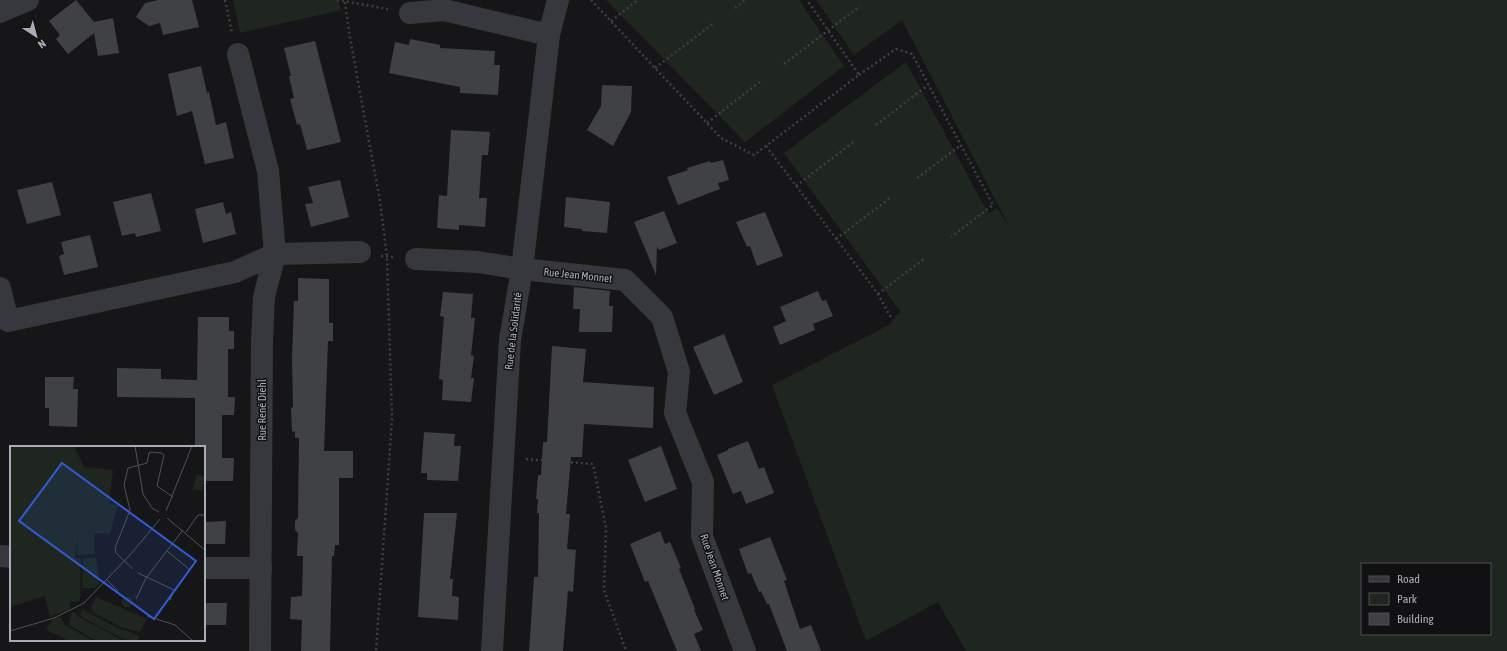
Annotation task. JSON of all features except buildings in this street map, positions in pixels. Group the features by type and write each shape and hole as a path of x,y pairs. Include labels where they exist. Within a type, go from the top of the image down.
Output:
{"street":[{"path":"0,12 28,0"},
{"name":"Rue de la Solidarité","path":"492,651 510,340 522,269 549,35 558,0"},
{"path":"410,13 444,10 549,35"},
{"name":"Rue René Diehl","path":"238,54 268,171 275,254 264,297 262,342 260,651"},
{"path":"0,288 8,321 235,272 275,254 360,252"},
{"name":"Rue Jean Monnet","path":"416,259 478,262 522,269 625,280 662,317 679,372 676,414 703,482 702,536 745,651"},
{"path":"0,556 10,557"},
{"path":"205,568 261,568"}],"path":[{"path":"225,0 238,54"},
{"path":"337,0 410,13"},
{"path":"591,0 721,138 754,155 858,75 896,49 912,54 993,205 951,237"},
{"path":"611,21 638,0"},
{"path":"735,8 745,0"},
{"path":"807,0 858,75"},
{"path":"345,2 350,38 380,201 387,257 392,419 376,651"},
{"path":"784,64 860,6"},
{"path":"655,68 714,23"},
{"path":"707,123 761,81"},
{"path":"876,125 928,85"},
{"path":"796,186 855,141"},
{"path":"917,178 961,145"},
{"path":"766,146 878,294 891,318"},
{"path":"836,239 891,197"},
{"path":"360,252 387,257 416,259"},
{"path":"878,294 924,258"},
{"path":"503,457 593,464 606,528 604,590 626,651"}],"green space":[{"path":"233,0 339,0 341,10 240,33"},
{"path":"606,0 799,0 844,66 745,142"},
{"path":"816,0 1507,0 1507,651 966,651 938,602 866,641 772,385 889,325 900,311 784,153 906,62 982,202 989,213 997,208 1009,226 902,20 854,55"}]}
